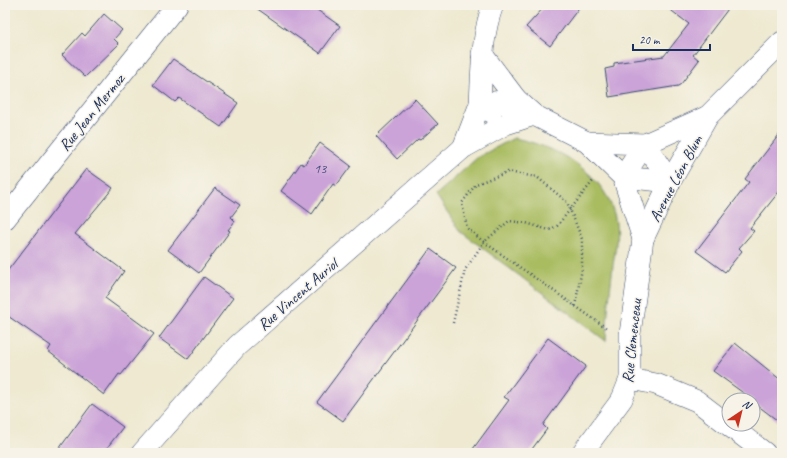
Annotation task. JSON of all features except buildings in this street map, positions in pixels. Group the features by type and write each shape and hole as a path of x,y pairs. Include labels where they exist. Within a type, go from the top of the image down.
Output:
{"street":[{"name":"Rue Jean Mermoz","path":"5,219 177,5"},
{"name":"Rue Vincent Auriol","path":"463,148 480,104 482,54 486,25 493,5"},
{"name":"Avenue Léon Blum","path":"643,239 670,182 708,116 782,42"},
{"path":"482,54 516,100 534,115 587,142 623,177 643,239"},
{"path":"480,104 516,100"},
{"path":"480,104 506,124 516,100"},
{"name":"Rue Vincent Auriol","path":"142,453 237,346 463,148 506,124 534,115"},
{"name":"Avenue Léon Blum","path":"587,142 645,144 708,116"},
{"path":"623,177 645,144 670,182"},
{"path":"623,177 670,182"},
{"name":"Rue Clemenceau","path":"582,453 622,399 630,379 630,334 643,239"},
{"path":"630,379 656,384 697,401 765,453"}],"path":[{"path":"453,323 465,270 484,242 509,221 526,223 549,230 557,226 571,211 607,163"},
{"path":"576,306 582,269 582,239 566,202 537,177 508,172 476,184 462,203 467,228 484,242 616,334 630,334"}],"green space":[{"path":"514,138 547,148 563,155 578,165 592,177 603,190 611,206 617,228 606,341 460,231 436,195 478,157"}]}
